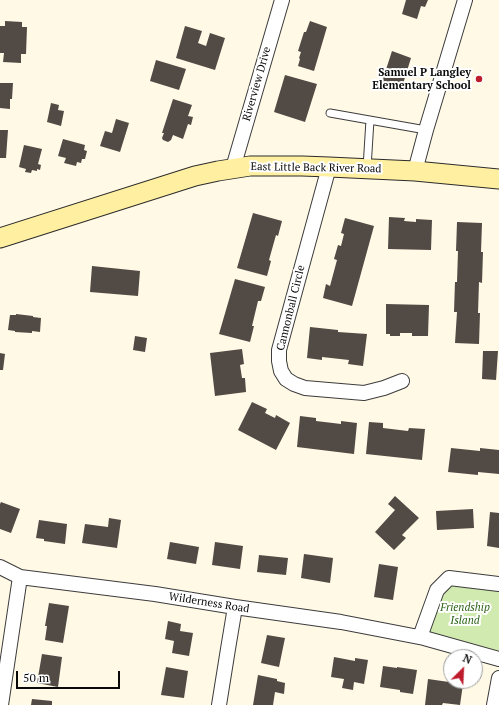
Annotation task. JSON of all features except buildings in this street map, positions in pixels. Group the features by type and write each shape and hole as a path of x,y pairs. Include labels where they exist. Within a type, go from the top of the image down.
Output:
{"street":[{"name":"Riverview Drive","path":"233,168 282,0"},
{"path":"415,171 465,0"},
{"name":"East Little Back River Road","path":"0,238 195,176 233,168 250,166 329,166 415,171 499,179"},
{"name":"Cannonball Circle","path":"329,166 279,350 281,371 290,382 305,388 364,393 384,388 402,381"},
{"name":"Wilderness Road","path":"0,567 20,577 155,594 341,622 420,637 499,658"},
{"path":"1,705 20,577"},
{"path":"420,637 438,590 448,578 499,584"},
{"path":"219,705 235,607"},
{"path":"494,705 499,678"}],"lane":[{"path":"330,113 426,130"},
{"path":"367,169 370,120"}],"green space":[{"name":"Friendship Island","path":"449,578 499,584 499,659 483,655 483,649 463,649 420,637"}],"place":[{"name":"Samuel P Langley Elementary School","path":"479,79"}]}
